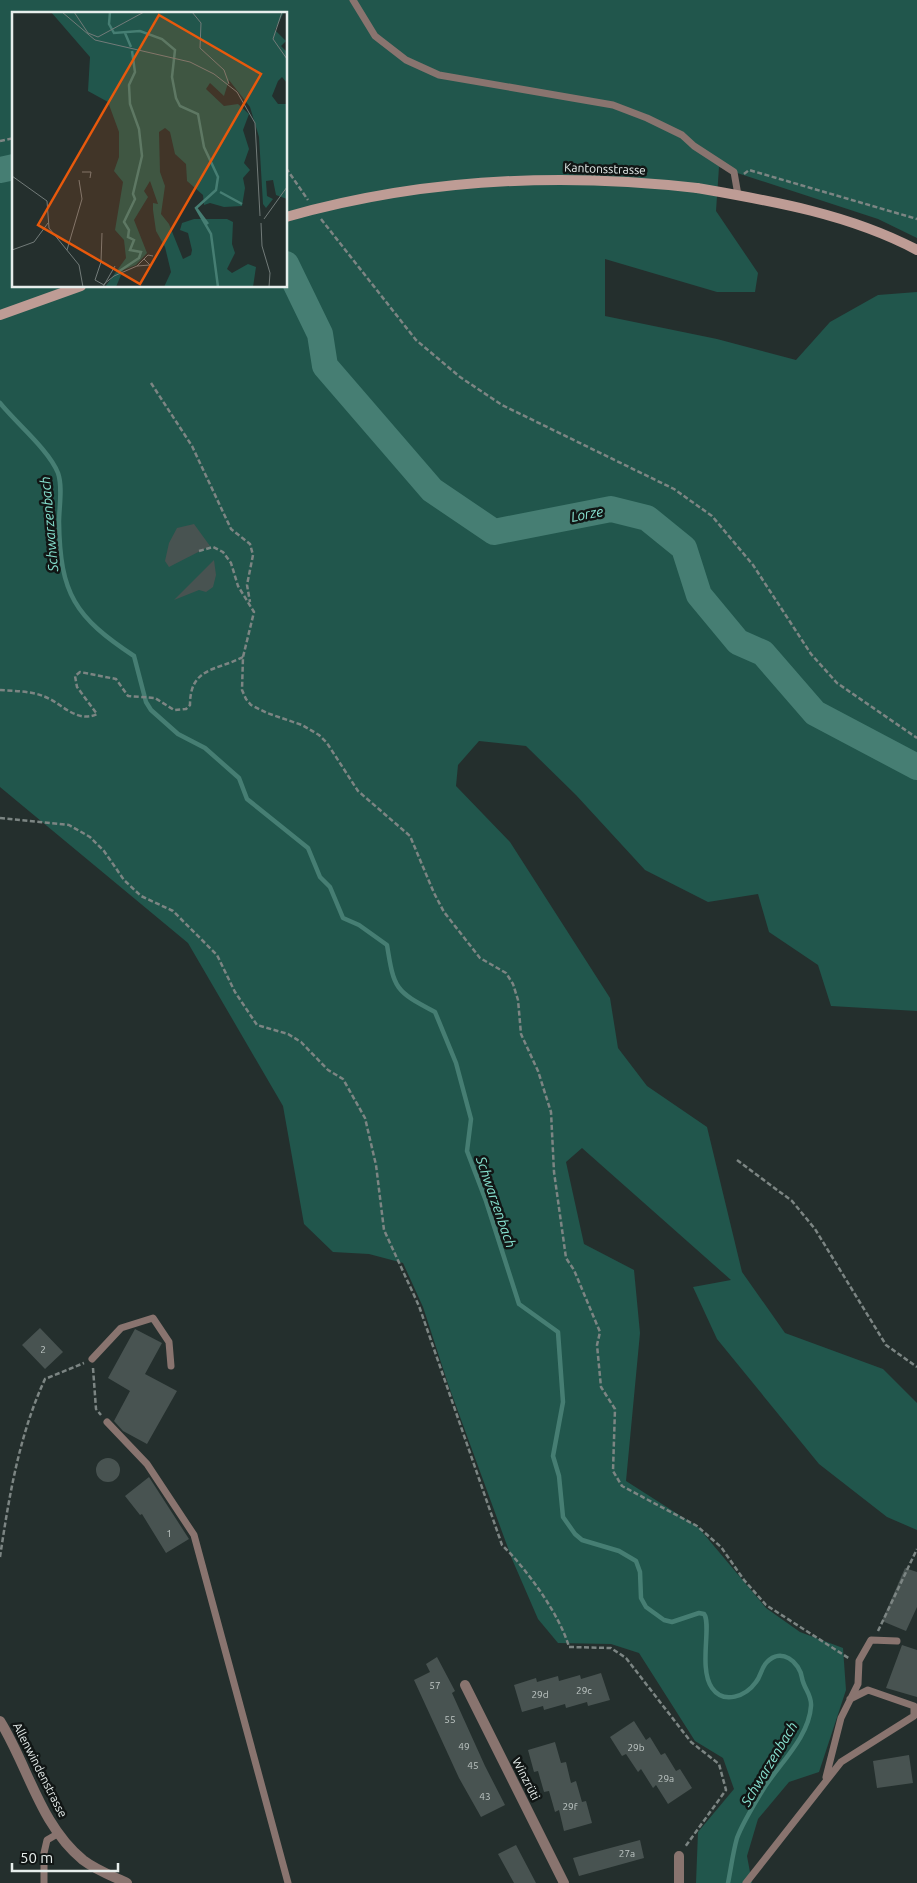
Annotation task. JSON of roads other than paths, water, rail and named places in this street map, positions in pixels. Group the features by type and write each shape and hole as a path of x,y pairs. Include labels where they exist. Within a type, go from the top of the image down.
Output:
{"main road":[{"name":"Kantonsstrasse","path":"288,217 391,193 492,182 600,180 697,188 826,214 868,227 917,250"},
{"path":"0,315 75,288"}],"street":[{"name":"Winzrüti","path":"465,1685 564,1883"},
{"name":"Allenwindenstrasse","path":"0,1721 43,1808 59,1833 83,1860 95,1868 128,1883"},
{"path":"679,1856 679,1883"}],"lane":[{"path":"353,0 375,36 406,60 439,75 613,105 682,135 694,146 734,172 738,195"},
{"path":"92,1359 121,1328 153,1318 169,1342 171,1366"},
{"path":"107,1422 147,1464 194,1535 288,1883"},
{"path":"826,1778 841,1718 858,1684 859,1661 871,1640 897,1641"},
{"path":"746,1883 840,1762 914,1716 914,1706 868,1690 850,1699"},
{"path":"44,1883 44,1853 47,1840 59,1833"}],"waterway":[{"name":"Lorze","path":"0,170 12,167"},
{"name":"Lorze","path":"288,268 320,334 325,366 432,490 494,532 611,509 647,518 684,548 699,595 738,642 763,653 815,713 917,767"},
{"name":"Schwarzenbach","path":"0,403 54,464 58,473 61,491 60,547 68,586 75,601 98,629 134,656 146,702 151,710 178,734 205,748 239,778 247,799 308,848 320,877 330,887 343,918 359,925 387,945 392,971 399,987 412,999 435,1012 456,1063 471,1119 467,1151 486,1201 519,1304 558,1332 563,1402 553,1456 559,1476 563,1517 575,1534 582,1540 619,1551 636,1561 640,1572 641,1598 646,1607 664,1620 672,1622 699,1613 704,1614 707,1627 706,1669 712,1688 717,1693 729,1697 741,1695 758,1680 767,1662 778,1656 789,1658 798,1667 811,1702 809,1717 793,1749 764,1788 742,1826 737,1838 728,1883"}]}
